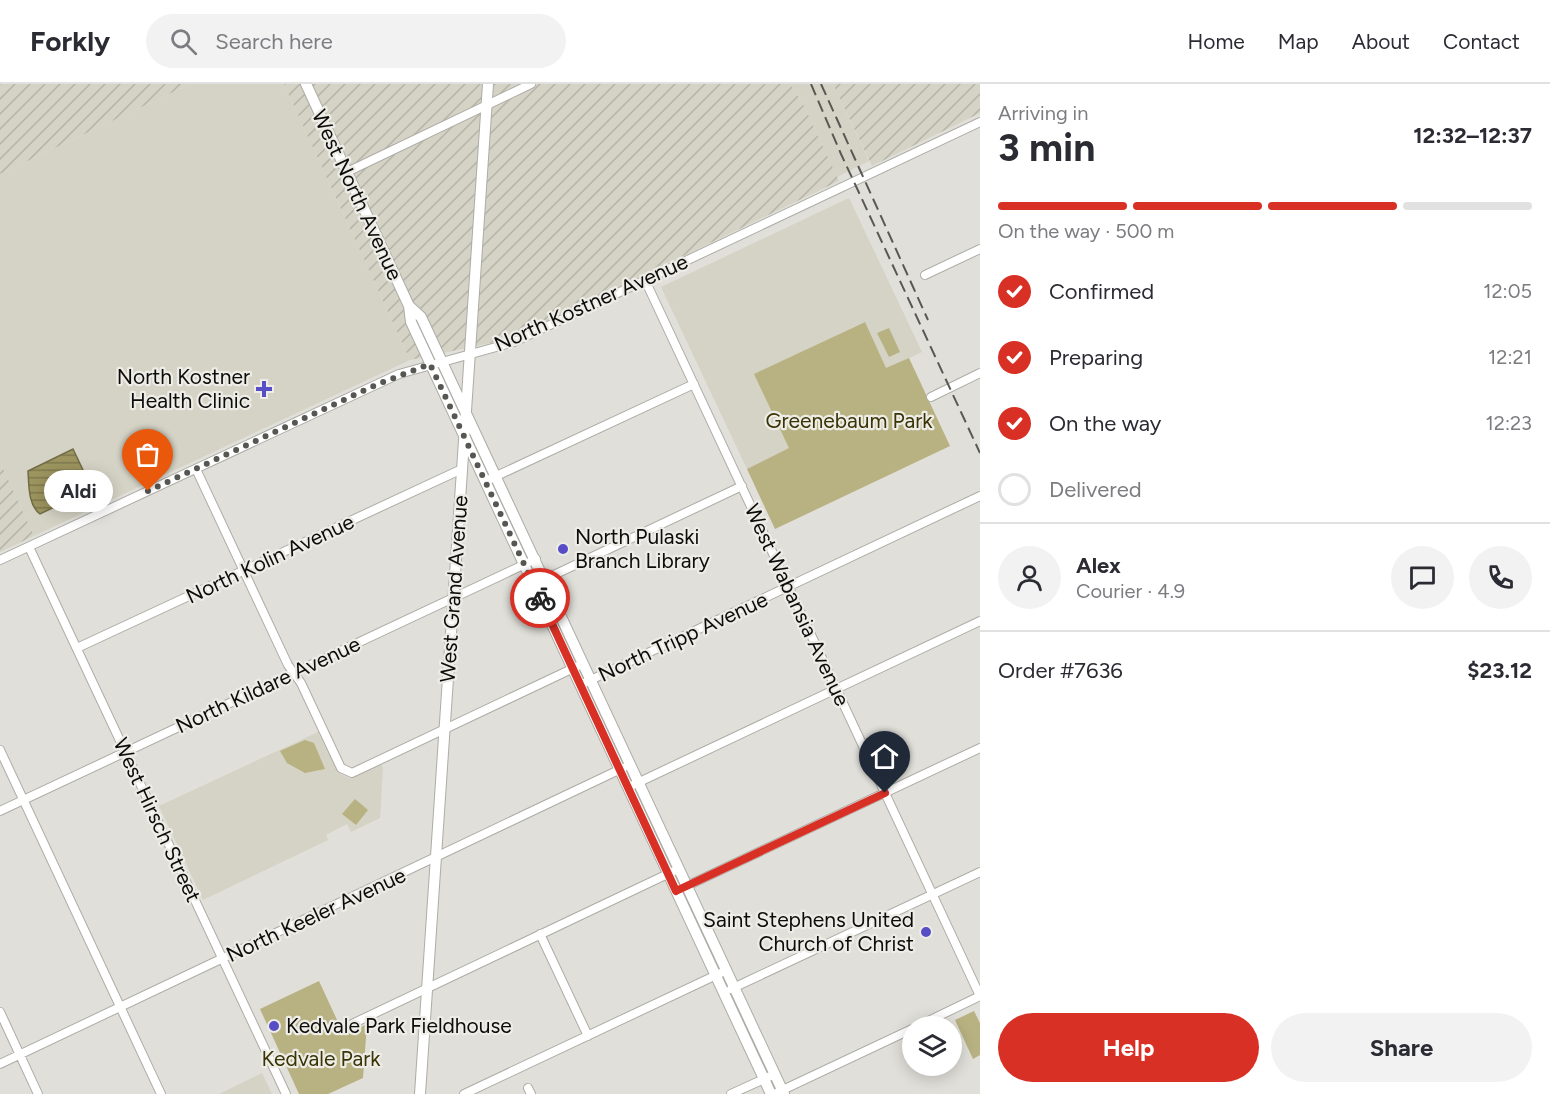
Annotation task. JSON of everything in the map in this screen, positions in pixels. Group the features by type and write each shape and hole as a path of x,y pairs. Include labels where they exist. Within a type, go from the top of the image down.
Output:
{"main road":[{"name":"West North Avenue","path":"306,84 409,306 421,317 464,438 764,1079 778,1093"},
{"name":"West Grand Avenue","path":"420,1094 488,84"},
{"name":"West North Avenue","path":"436,362 466,411 536,559 775,1074 778,1093"}],"street":[{"path":"346,172 531,84"},
{"name":"North Kostner Avenue","path":"0,560 378,384 436,362 514,342 980,122"},
{"path":"925,275 980,249"},
{"name":"West Wabansia Avenue","path":"645,280 980,996"},
{"path":"931,397 980,373"},
{"path":"485,481 694,384"},
{"path":"196,469 288,665 294,673"},
{"name":"North Kolin Avenue","path":"77,648 462,470"},
{"path":"534,585 742,486"},
{"name":"North Tripp Avenue","path":"580,685 980,496"},
{"name":"West Hirsch Street","path":"29,547 286,1094"},
{"name":"North Kildare Avenue","path":"0,811 536,559"},
{"path":"628,788 980,621"},
{"name":"North Tripp Avenue","path":"294,673 341,768 345,772 352,773 584,663"},
{"path":"676,891 980,748"},
{"path":"0,750 161,1094"},
{"name":"North Keeler Avenue","path":"0,1064 631,765"},
{"path":"352,1024 679,869"},
{"path":"724,992 980,872"},
{"path":"540,934 588,1036"},
{"path":"464,1094 727,970"},
{"path":"939,1016 980,996"},
{"path":"0,1012 38,1094"},
{"path":"778,1093 902,1034"},
{"path":"731,1094 775,1074"}],"shaded area":[{"path":"0,84 190,84 0,174"},
{"path":"190,84 284,84 410,360 34,536 0,462 0,174"},
{"path":"284,84 790,84 803,104 839,181 513,338 410,360"},
{"path":"790,84 833,84 869,161 837,177 803,104"},
{"path":"833,84 980,84 980,113 872,166"},
{"path":"849,198 922,352 886,369 864,322 755,374 790,448 747,469 661,287"},
{"path":"73,449 92,489 40,514 31,500 28,471"},
{"path":"0,462 34,536 0,552"},
{"path":"318,732 339,773 349,778 381,764 383,768 380,818 351,832 347,824 326,835 328,840 203,900 159,806"},
{"path":"262,1073 272,1094 219,1094"}],"green space":[{"name":"Greenebaum Park","path":"865,322 886,368 909,358 950,446 775,529 747,469 789,448 754,374"},
{"path":"889,328 900,352 889,357 877,333"},
{"path":"305,740 314,743 325,769 305,773 287,763 280,751"},
{"path":"355,799 368,810 356,825 342,814"},
{"name":"Kedvale Park","path":"319,981 344,1035 367,1024 363,1078 328,1094 299,1094 260,1009"},
{"path":"974,1011 980,1023 980,1055 973,1059 962,1035 962,1017"}],"railway":[{"path":"811,84 841,154 980,453"},
{"path":"821,84 928,320"}],"way so far":[{"path":"148,491 399,374 430,364 540,598"}],"place":[{"name":"North Kostner Health Clinic","path":"264,389"},
{"name":"Aldi","path":"148,491"},
{"name":"North Pulaski Branch Library","path":"563,549"},
{"name":"Saint Stephens United Church of Christ","path":"926,932"},
{"name":"Kedvale Park Fieldhouse","path":"274,1026"}],"route":[{"path":"540,598 676,891 885,793"}]}
